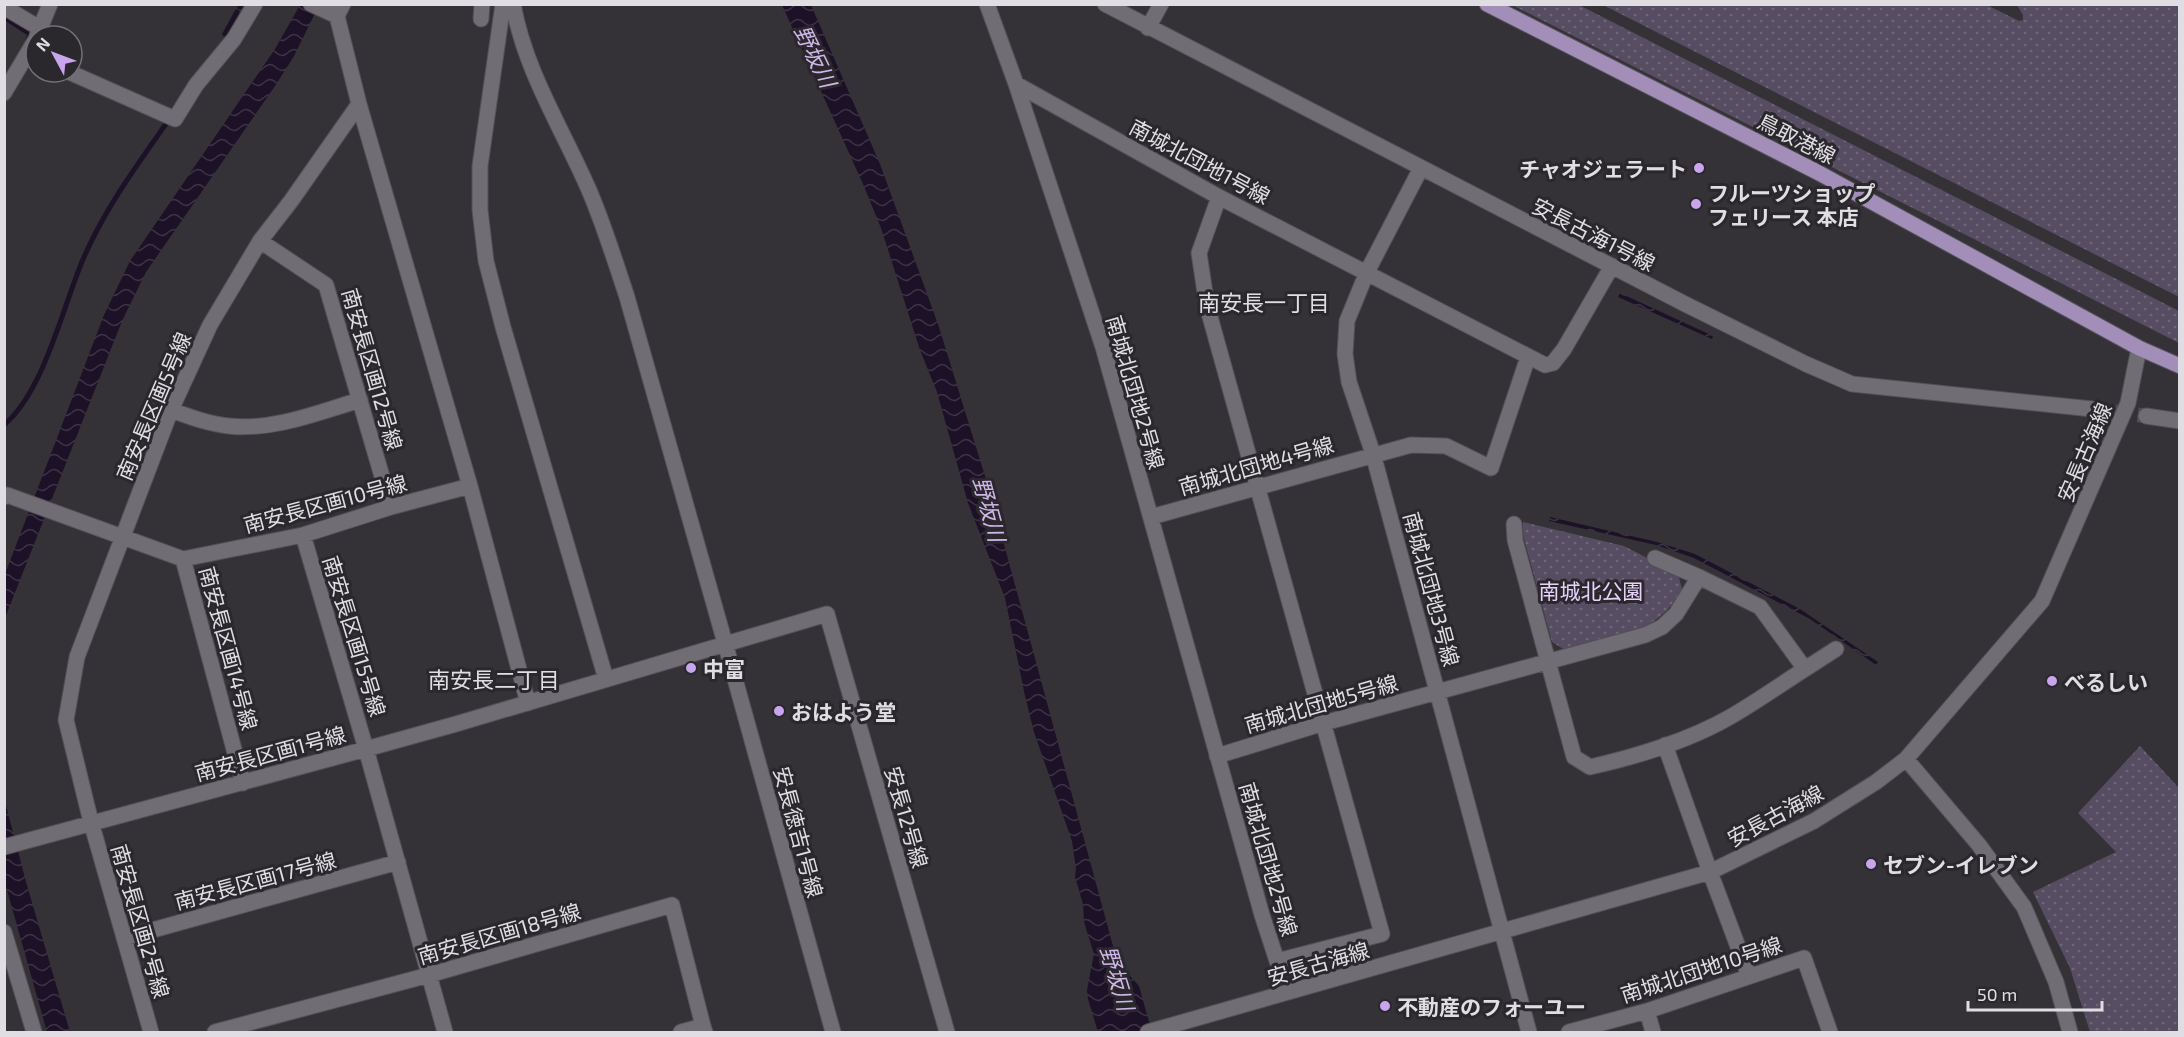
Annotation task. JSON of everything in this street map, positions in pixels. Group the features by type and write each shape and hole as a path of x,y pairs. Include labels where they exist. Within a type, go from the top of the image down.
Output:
{"main road":[{"name":"鳥取港線","path":"1487,4 1819,172 2139,348 2180,366"}],"street":[{"path":"42,24 50,4"},
{"path":"84,79 175,119 196,85 234,39 255,4"},
{"path":"311,4 340,10 359,104 470,486 528,703"},
{"path":"503,4 480,166 480,210 486,261 606,679"},
{"name":"安長徳吉1号線","path":"513,4 520,40 588,189 609,241 627,297 832,1032"},
{"name":"南城北団地2号線","path":"987,4 1016,84 1103,347 1262,915 1277,961 1382,934 1207,306 1199,253 1219,197"},
{"name":"安長古海1号線","path":"1105,4 1612,266 1806,364 1852,384 2092,409"},
{"path":"1149,28 1161,4"},
{"path":"4,7 25,24"},
{"path":"4,93 24,67"},
{"name":"南城北団地1号線","path":"1016,84 1219,197 1545,365 1553,363 1558,358 1612,266"},
{"name":"南安長区画5号線","path":"91,822 66,720 77,657 171,410 210,325 260,241 359,104"},
{"name":"南城北団地3号線","path":"1421,168 1367,272 1347,321 1345,354 1349,382 1373,454 1438,691 1500,933 1529,1032"},
{"name":"南安長区画12号線","path":"260,241 326,285 391,507"},
{"name":"安長古海線","path":"1148,1032 1209,1017 1710,872 1814,821 1876,782 1906,759 2042,601 2128,403 2139,348"},
{"name":"南城北団地4号線","path":"1151,517 1411,445 1446,446 1491,468 1528,357"},
{"path":"171,410 209,423 231,427 270,425 360,400"},
{"path":"2146,416 2180,421"},
{"name":"南安長区画10号線","path":"183,559 303,535 391,507 470,486"},
{"path":"4,497 7,495 183,559"},
{"path":"1514,524 1515,540 1574,757 1590,767 1618,761 1665,745 1729,718 1836,649"},
{"name":"南安長区画15号線","path":"303,535 366,749"},
{"path":"1655,558 1760,607 1805,669"},
{"name":"南安長区画14号線","path":"183,559 243,783"},
{"name":"南城北団地5号線","path":"1217,756 1324,723 1645,635 1662,627 1676,614 1699,577"},
{"name":"安長12号線","path":"725,643 827,614 947,1032"},
{"path":"366,749 725,643"},
{"path":"1665,745 1749,976"},
{"name":"南安長区画1号線","path":"4,847 366,749 445,1032"},
{"path":"1906,759 1979,845 2024,907 2055,982 2070,1032"},
{"name":"南安長区画2号線","path":"91,822 151,1032"},
{"name":"南安長区画17号線","path":"124,938 398,862"},
{"name":"南安長区画18号線","path":"215,1032 429,975 672,905 704,1029"},
{"path":"4,932 34,1032"},
{"name":"南城北団地10号線","path":"1569,1032 1647,1011 1804,957 1830,1032"},
{"path":"1647,1011 1653,1032"},
{"path":"1209,1017 1210,1032"},
{"path":"681,1032 704,1029"}],"green space":[{"path":"1985,4 2019,21 2023,20 2023,15 2017,5 2179,5 2179,297 1603,5"},
{"path":"1512,5 1579,5 2179,311 2179,343"},
{"name":"南城北公園","path":"1523,522 1624,546 1678,574 1682,589 1660,616 1646,625 1615,638 1565,650 1552,642 1523,535"},
{"path":"2140,746 2179,788 2179,1032 2090,1032 2070,968 2033,892 2116,852 2078,813"}],"water":[{"path":"300,5 319,5 294,56 146,272 122,321 5,618 5,574 104,315 130,261 275,49"},
{"name":"野坂川","path":"782,5 811,5 880,164 939,327 989,489 1113,946 1123,968 1139,986 1152,1032 1098,1032 1087,990 1094,954 1084,922 1083,904 1075,877 1072,841 1034,732 1005,598 968,503 937,392 920,350 881,228"},
{"path":"1620,293 1713,336 1712,339 1618,297"},
{"path":"1550,517 1657,542 1695,554 1800,609 1878,662 1876,665 1810,619 1694,558 1656,545 1549,521"},
{"path":"4,798 70,1032 47,1032 5,883"}],"waterway":[{"path":"225,34 237,12"},
{"path":"4,17 24,30"},
{"path":"4,425 31,391 42,369 84,257 102,221 168,121"}],"tunnel":[{"path":"2092,409 2146,416"}],"place":[{"name":"チャオジェラート","path":"1699,168"},
{"name":"フルーツショップ フェリース 本店","path":"1696,204"},
{"name":"中富","path":"691,668"},
{"name":"べるしい","path":"2052,681"},
{"name":"おはよう堂","path":"779,711"},
{"name":"セブン-イレブン","path":"1871,864"},
{"name":"不動産のフォーユー","path":"1385,1006"}],"district":[{"name":"南安長一丁目","path":"1264,302"},
{"name":"南安長二丁目","path":"494,679"}]}
